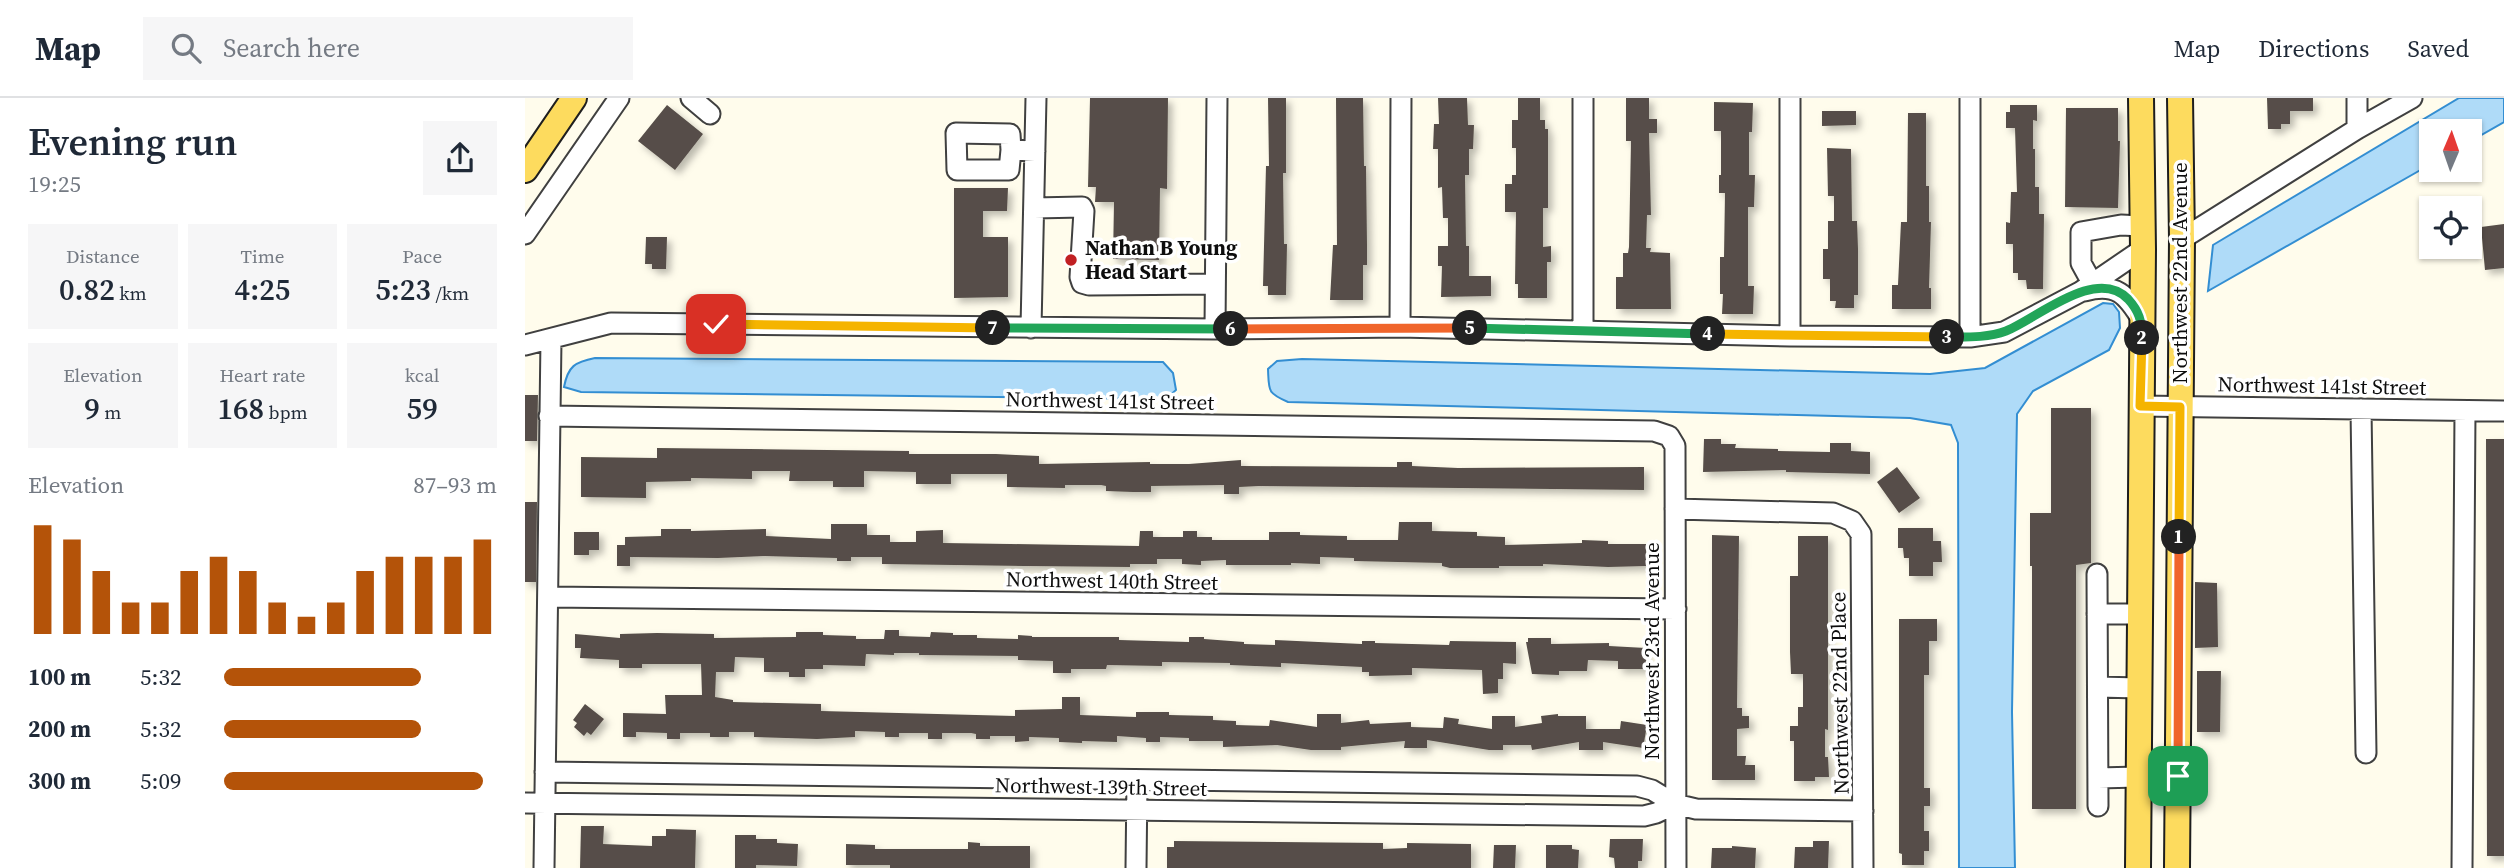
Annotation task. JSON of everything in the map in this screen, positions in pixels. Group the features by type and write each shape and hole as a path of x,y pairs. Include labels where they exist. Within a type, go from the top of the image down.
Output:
{"main road":[{"path":"525,170 574,98"},
{"name":"Northwest 22nd Avenue","path":"2138,868 2141,98"},
{"name":"Northwest 22nd Avenue","path":"2177,868 2182,239 2180,98"}],"street":[{"path":"525,234 619,98"},
{"path":"691,98 710,114"},
{"path":"1031,328 1036,98"},
{"path":"1215,329 1217,98"},
{"path":"1401,98 1401,327"},
{"path":"1583,98 1583,330"},
{"path":"1790,98 1790,336"},
{"path":"1970,98 1971,337"},
{"path":"2357,98 2357,129"},
{"path":"2182,239 2357,129 2412,98"},
{"path":"1010,150 1035,151"},
{"path":"1034,208 1082,207 1082,283 1215,284"},
{"path":"525,345 611,323 1215,329 1401,327 1790,336 1971,337 2004,332 2086,288 2142,237 2121,225 2081,232 2081,262 2086,288"},
{"path":"2086,288 2108,287 2117,290 2133,305 2142,320"},
{"path":"544,868 535,803 545,741 551,339"},
{"name":"Northwest 141st Street","path":"2140,406 2504,411"},
{"path":"2361,409 2366,753"},
{"path":"2462,868 2465,411"},
{"name":"Northwest 141st Street","path":"549,416 1654,431 1669,436"},
{"name":"Northwest 23rd Avenue","path":"1669,436 1675,446 1676,868"},
{"name":"Northwest 22nd Place","path":"1675,509 1833,513 1851,521 1861,534 1863,868"},
{"path":"2097,574 2098,806"},
{"name":"Northwest 140th Street","path":"548,597 1676,610"},
{"path":"2097,614 2139,614"},
{"path":"2098,687 2139,688"},
{"path":"525,740 545,741"},
{"path":"858,807 859,776"},
{"name":"Northwest 139th Street","path":"538,779 859,776 1637,786 1653,790 1675,804 1696,808 1863,811"},
{"path":"2098,778 2138,777"},
{"path":"1136,868 1137,779"},
{"name":"Northwest 139th Street","path":"535,803 1644,816 1675,804"}],"water":[{"path":"2459,98 2504,98 2504,122 2482,135 2482,119 2424,119"},
{"path":"2419,122 2419,171 2208,291 2213,245"},
{"path":"2103,303 2113,304 2119,312 2120,328 2109,350 2033,391 2017,414 2012,712 2015,868 1959,868 1958,443 1951,425 1910,418 1288,402 1273,393 1269,382 1268,369 1277,361 1302,359 1930,374 1985,368"},
{"path":"595,358 1163,362 1173,373 1176,390 1166,399 581,392 564,387 573,366"}],"building":[{"path":"1090,98 1168,98 1167,189 1160,188 1159,260 1113,259 1114,202 1095,202 1096,187 1088,187"},
{"path":"1268,98 1286,98 1286,173 1283,173 1284,244 1287,244 1286,295 1268,295 1268,286 1263,286 1266,166 1269,166"},
{"path":"1336,98 1363,98 1367,265 1363,265 1363,300 1330,300 1333,245 1337,245"},
{"path":"1438,98 1467,98 1468,125 1474,125 1473,149 1469,149 1469,175 1465,175 1469,276 1491,276 1491,296 1441,297 1442,266 1438,266 1438,246 1448,246 1448,218 1443,218 1442,187 1438,188 1438,149 1433,149 1434,124 1439,124"},
{"path":"1518,98 1540,98 1540,120 1545,120 1545,129 1548,129 1548,208 1543,208 1543,247 1551,246 1551,262 1547,262 1547,298 1518,298 1518,284 1515,284 1516,212 1505,212 1505,184 1512,184 1512,175 1516,175 1512,120 1518,120"},
{"path":"1626,98 1649,98 1649,119 1657,119 1657,133 1649,133 1651,215 1647,215 1646,248 1651,248 1650,252 1670,253 1671,309 1616,309 1616,277 1623,277 1623,253 1628,253 1629,247 1631,141 1626,141"},
{"path":"2267,98 2313,98 2313,111 2290,111 2290,124 2281,124 2281,129 2268,129"},
{"path":"1714,102 1753,103 1752,132 1749,132 1749,175 1755,175 1754,207 1748,207 1748,286 1754,286 1753,314 1722,314 1720,257 1724,257 1725,193 1719,193 1721,131 1714,131"},
{"path":"667,105 703,134 675,170 638,141"},
{"path":"2010,105 2037,105 2037,121 2033,120 2033,149 2035,187 2039,187 2039,214 2044,214 2043,289 2027,289 2026,280 2018,280 2018,273 2013,273 2013,244 2006,244 2006,222 2010,223 2011,192 2017,192 2015,128 2006,128 2006,112 2010,112"},
{"path":"2066,108 2118,108 2118,208 2065,207"},
{"path":"1822,111 1856,111 1856,125 1822,126"},
{"path":"1908,113 1926,113 1926,186 1929,186 1931,222 1931,309 1892,309 1892,285 1898,285 1901,222 1907,222"},
{"path":"1827,148 1851,149 1852,221 1857,221 1858,249 1858,295 1854,295 1854,308 1835,308 1836,301 1830,301 1830,279 1823,279 1823,249 1828,249 1828,221 1834,221 1834,196 1828,196"},
{"path":"954,188 1008,188 1007,211 983,211 983,237 1008,237 1008,297 954,298"},
{"path":"2504,224 2504,268 2485,270 2482,227"},
{"path":"646,237 667,237 666,269 652,269 652,264 645,264"},
{"path":"525,395 538,395 537,441 525,441"},
{"path":"2051,408 2091,408 2091,563 2076,565 2076,809 2032,809 2030,513 2051,513"},
{"path":"1704,439 1721,439 1721,444 1736,444 1735,448 1778,451 1830,452 1830,443 1851,443 1851,451 1870,452 1870,474 1786,470 1703,472"},
{"path":"2486,439 2504,439 2504,856 2487,856"},
{"path":"657,448 996,454 1039,456 1039,464 1189,464 1241,460 1241,466 1397,467 1397,462 1412,462 1412,466 1458,468 1644,467 1644,490 1259,486 1239,487 1239,494 1224,494 1224,485 1151,486 1151,492 1133,492 1106,491 1106,486 1101,485 1065,485 1065,488 1007,487 1007,474 951,474 951,484 916,484 916,472 864,471 864,487 833,487 833,481 789,481 790,471 752,471 752,479 691,478 691,481 646,482 646,498 581,497 581,457 657,458"},
{"path":"1897,467 1920,498 1899,513 1877,482"},
{"path":"525,502 537,502 536,582 525,582"},
{"path":"1399,522 1432,522 1432,531 1477,532 1477,536 1505,537 1505,545 1582,543 1582,540 1608,541 1608,544 1646,544 1646,566 1543,564 1499,568 1450,568 1442,566 1442,563 1354,561 1354,558 1320,557 1320,564 1291,565 1226,565 1226,560 1201,561 1201,565 1182,564 1182,559 1157,559 1157,564 1130,564 1130,567 1026,566 882,564 882,557 851,557 851,561 837,561 837,558 764,556 630,557 630,566 617,566 617,545 625,545 625,537 661,536 661,529 766,529 766,536 831,539 831,524 867,524 867,535 890,535 890,542 916,542 916,531 943,530 943,543 1139,546 1140,531 1153,531 1153,537 1183,537 1183,531 1197,531 1197,537 1212,537 1212,540 1269,540 1269,532 1300,532 1300,535 1347,536 1347,540 1398,540"},
{"path":"1898,528 1933,528 1933,541 1941,541 1942,562 1933,562 1933,576 1909,576 1909,558 1904,558 1903,548 1898,548"},
{"path":"574,532 599,532 599,550 589,550 589,555 574,555"},
{"path":"1712,535 1739,536 1737,708 1742,708 1742,716 1749,716 1749,728 1737,729 1737,756 1746,756 1745,765 1755,765 1755,780 1712,780"},
{"path":"1798,536 1828,536 1828,730 1825,729 1825,757 1828,757 1829,777 1815,777 1815,781 1794,781 1794,741 1790,741 1790,726 1798,726 1798,707 1803,707 1803,674 1791,674 1790,652 1790,576 1798,576"},
{"path":"2195,582 2217,583 2218,647 2195,648"},
{"path":"1899,619 1937,619 1937,641 1929,641 1929,675 1924,675 1924,788 1930,788 1930,806 1924,806 1924,831 1929,831 1929,851 1924,851 1924,865 1902,865 1902,854 1899,853"},
{"path":"885,630 899,630 899,636 930,637 931,632 977,635 977,638 1018,639 1018,635 1119,637 1119,640 1189,642 1189,637 1204,637 1244,644 1275,645 1275,640 1449,645 1450,641 1516,642 1516,664 1503,663 1503,679 1498,679 1498,693 1483,694 1482,670 1412,668 1412,675 1369,676 1369,672 1362,672 1362,667 1162,662 1162,666 1107,665 1106,669 1071,669 1071,673 1053,673 1053,661 1018,660 1018,656 894,653 866,654 865,666 823,665 823,669 805,669 805,677 789,677 789,672 764,672 764,658 735,657 734,672 716,672 715,697 733,702 821,704 821,711 1015,716 1015,710 1062,709 1062,697 1080,697 1080,715 1136,717 1136,712 1169,712 1169,715 1213,716 1213,720 1236,721 1236,725 1269,726 1270,720 1317,727 1317,714 1341,714 1341,723 1369,720 1370,724 1411,722 1411,727 1443,728 1444,717 1459,719 1458,724 1492,729 1492,716 1515,716 1515,727 1542,723 1541,716 1558,714 1586,716 1586,729 1620,729 1621,721 1647,725 1643,748 1603,742 1603,750 1579,750 1579,742 1532,750 1531,745 1503,745 1503,750 1489,750 1427,740 1427,748 1404,748 1405,741 1341,747 1341,750 1311,750 1277,745 1223,747 1223,741 1189,741 1189,738 1160,737 1160,742 1146,742 1146,738 1117,736 1117,742 1082,743 1059,742 1059,738 1029,737 1029,741 1015,742 1015,736 976,739 976,734 971,733 942,733 942,739 928,739 928,733 899,733 899,737 885,737 885,732 855,731 855,737 817,739 754,737 754,732 729,732 729,737 710,737 710,733 680,733 680,739 667,739 667,733 636,732 636,737 623,737 623,713 666,714 665,695 702,695 701,664 642,664 642,668 619,668 619,660 580,658 581,648 575,648 575,634 620,638 620,634 714,634 714,638 796,637 796,632 823,632 823,635 856,636 856,639 884,639"},
{"path":"1528,638 1551,638 1551,644 1609,643 1609,646 1646,648 1646,669 1618,669 1618,661 1588,660 1587,671 1559,671 1559,675 1532,674 1526,642"},
{"path":"2197,671 2221,671 2220,732 2197,732"},
{"path":"585,704 604,719 591,735 587,732 584,736 574,727 577,723 573,720"},
{"path":"581,826 604,826 603,844 652,846 652,836 666,836 666,829 696,830 695,868 580,868"},
{"path":"735,835 756,835 756,839 777,839 777,843 798,844 797,866 756,865 756,868 735,868"},
{"path":"1610,839 1643,839 1642,861 1638,861 1638,868 1615,868 1614,858 1609,857"},
{"path":"1174,841 1383,843 1383,849 1407,848 1407,843 1471,844 1471,868 1167,868 1167,847 1174,847"},
{"path":"1813,841 1829,841 1828,868 1794,868 1795,847 1813,847"},
{"path":"968,842 980,843 980,846 1030,846 1030,868 890,868 890,865 846,865 846,844 875,845 875,849 968,849"},
{"path":"1494,845 1516,845 1515,868 1493,868"},
{"path":"1546,845 1572,845 1572,849 1579,850 1578,868 1546,868"},
{"path":"1712,848 1756,848 1755,868 1711,868"}],"place":[{"name":"Nathan B Young Head Start","path":"1071,260"}],"route":[{"path":"716,324 1215,329 1401,327 1790,336 1971,337 2004,332 2080,292 2108,287 2125,296 2142,320 2140,406 2180,407 2178,776"}]}
